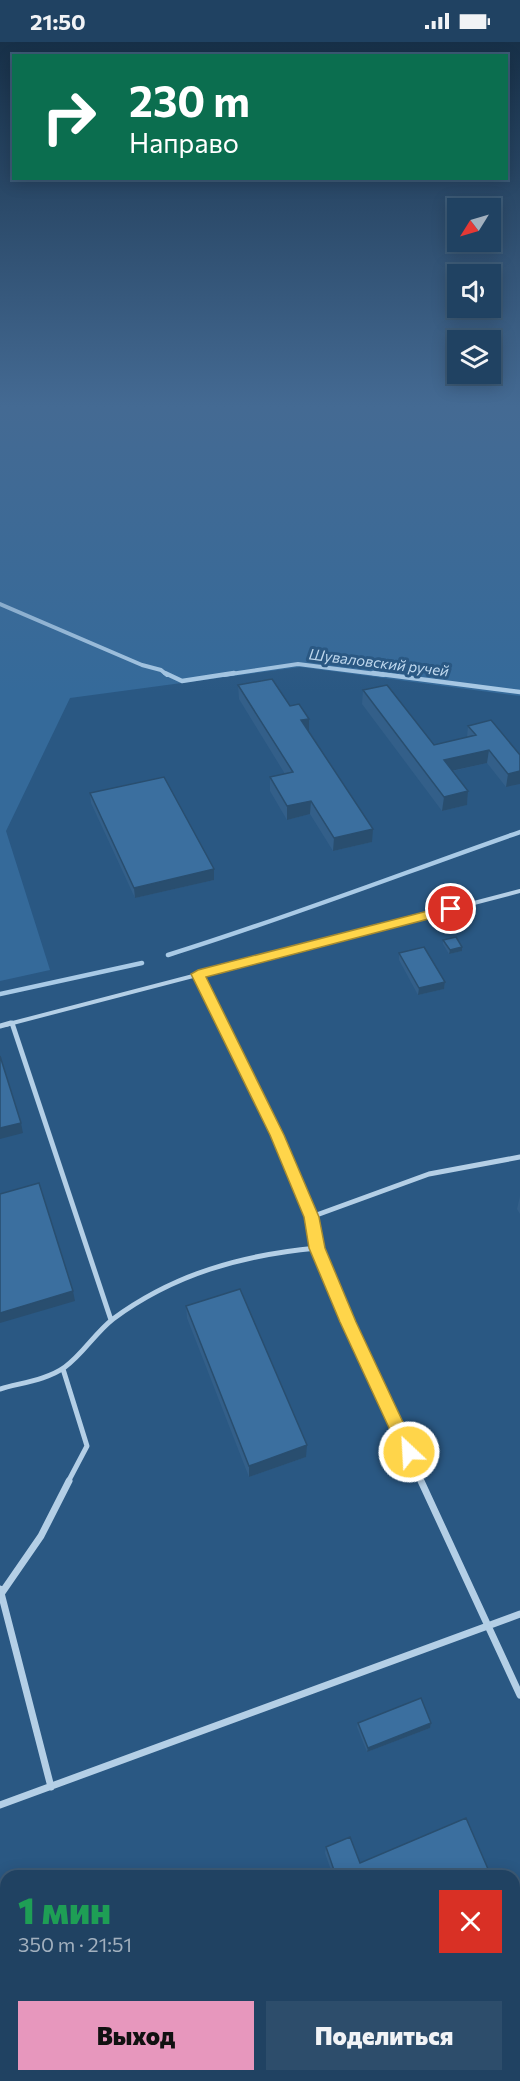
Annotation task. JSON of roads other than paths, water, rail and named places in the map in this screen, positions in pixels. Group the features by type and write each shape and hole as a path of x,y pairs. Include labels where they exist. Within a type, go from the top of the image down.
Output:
{"lane":[{"path":"0,1026 520,891"},
{"path":"198,974 277,1135 311,1217 317,1248 348,1322 520,1695"},
{"path":"12,1023 111,1320"},
{"path":"311,1217 429,1174 520,1157"},
{"path":"0,1389 63,1369 111,1320 162,1286 232,1260 274,1251 317,1248"},
{"path":"51,1787 1,1591 41,1536 87,1446 63,1369"},
{"path":"0,1805 520,1614"}],"waterway":[{"name":"Шуваловский ручей","path":"0,604 142,665 161,670 167,675"},
{"name":"Шуваловский ручей","path":"224,675 298,664 384,675"},
{"name":"Шуваловский ручей","path":"165,673 182,681 234,673"},
{"name":"Шуваловский ручей","path":"373,673 520,692"},
{"path":"168,955 301,911 520,832"},
{"path":"0,994 142,963"}]}
